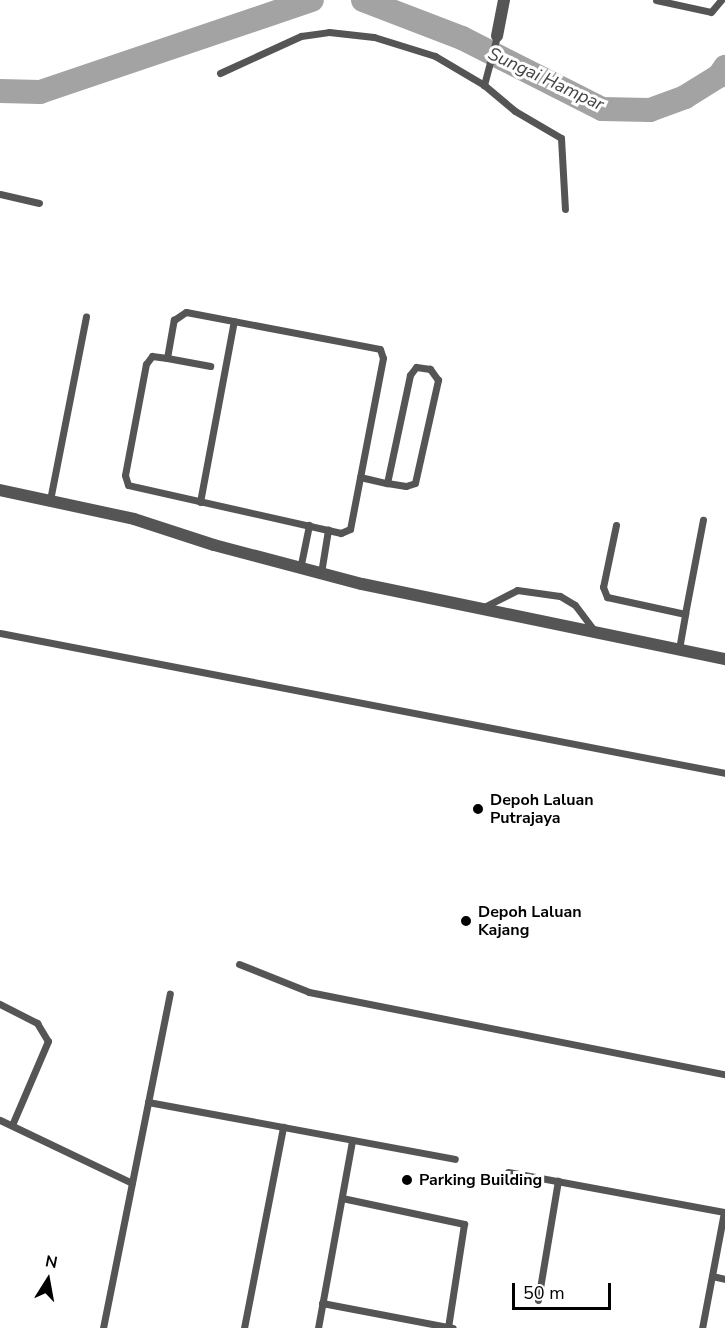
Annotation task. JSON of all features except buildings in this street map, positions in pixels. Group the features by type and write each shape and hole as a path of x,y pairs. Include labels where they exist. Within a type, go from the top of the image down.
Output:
{"street":[{"path":"497,36 504,0"},
{"path":"0,490 134,519 300,569 725,658"}],"lane":[{"path":"656,0 711,12 721,0"},
{"path":"220,74 301,36 330,32 374,37 435,56 484,85 515,111 561,138 565,209"},
{"path":"484,85 497,36"},
{"path":"0,194 39,203"},
{"path":"167,358 174,320 180,313 380,349 383,358 350,529 341,533 133,487 125,480 146,364 152,356 210,366"},
{"path":"50,500 86,317"},
{"path":"200,502 234,321"},
{"path":"360,477 387,483 411,486 417,478 438,380 430,369 416,368 410,375 387,483"},
{"path":"679,650 703,520"},
{"path":"300,569 309,525"},
{"path":"616,525 603,587 607,597 685,614"},
{"path":"321,573 328,530"},
{"path":"482,608 517,590 560,596 575,605 594,630"},
{"path":"0,633 725,773"},
{"path":"239,964 317,993 725,1074"},
{"path":"103,1328 170,994"},
{"path":"0,1004 37,1023 48,1041 12,1125"},
{"path":"148,1102 455,1159"},
{"path":"0,1119 132,1183"},
{"path":"244,1328 283,1127"},
{"path":"318,1328 352,1140"},
{"path":"508,1172 725,1212 702,1328"},
{"path":"538,1300 558,1181"},
{"path":"322,1303 451,1328 464,1224 342,1198"},
{"path":"712,1276 725,1279"}],"waterway":[{"name":"Sungai Hampar","path":"0,91 40,92 312,0"},
{"name":"Sungai Hampar","path":"363,0 462,38 602,109 650,110 685,97 719,76 725,67"}],"place":[{"name":"Depoh Laluan Putrajaya","path":"478,809"},
{"name":"Depoh Laluan Kajang","path":"466,921"},
{"name":"Parking Building","path":"407,1180"}]}
